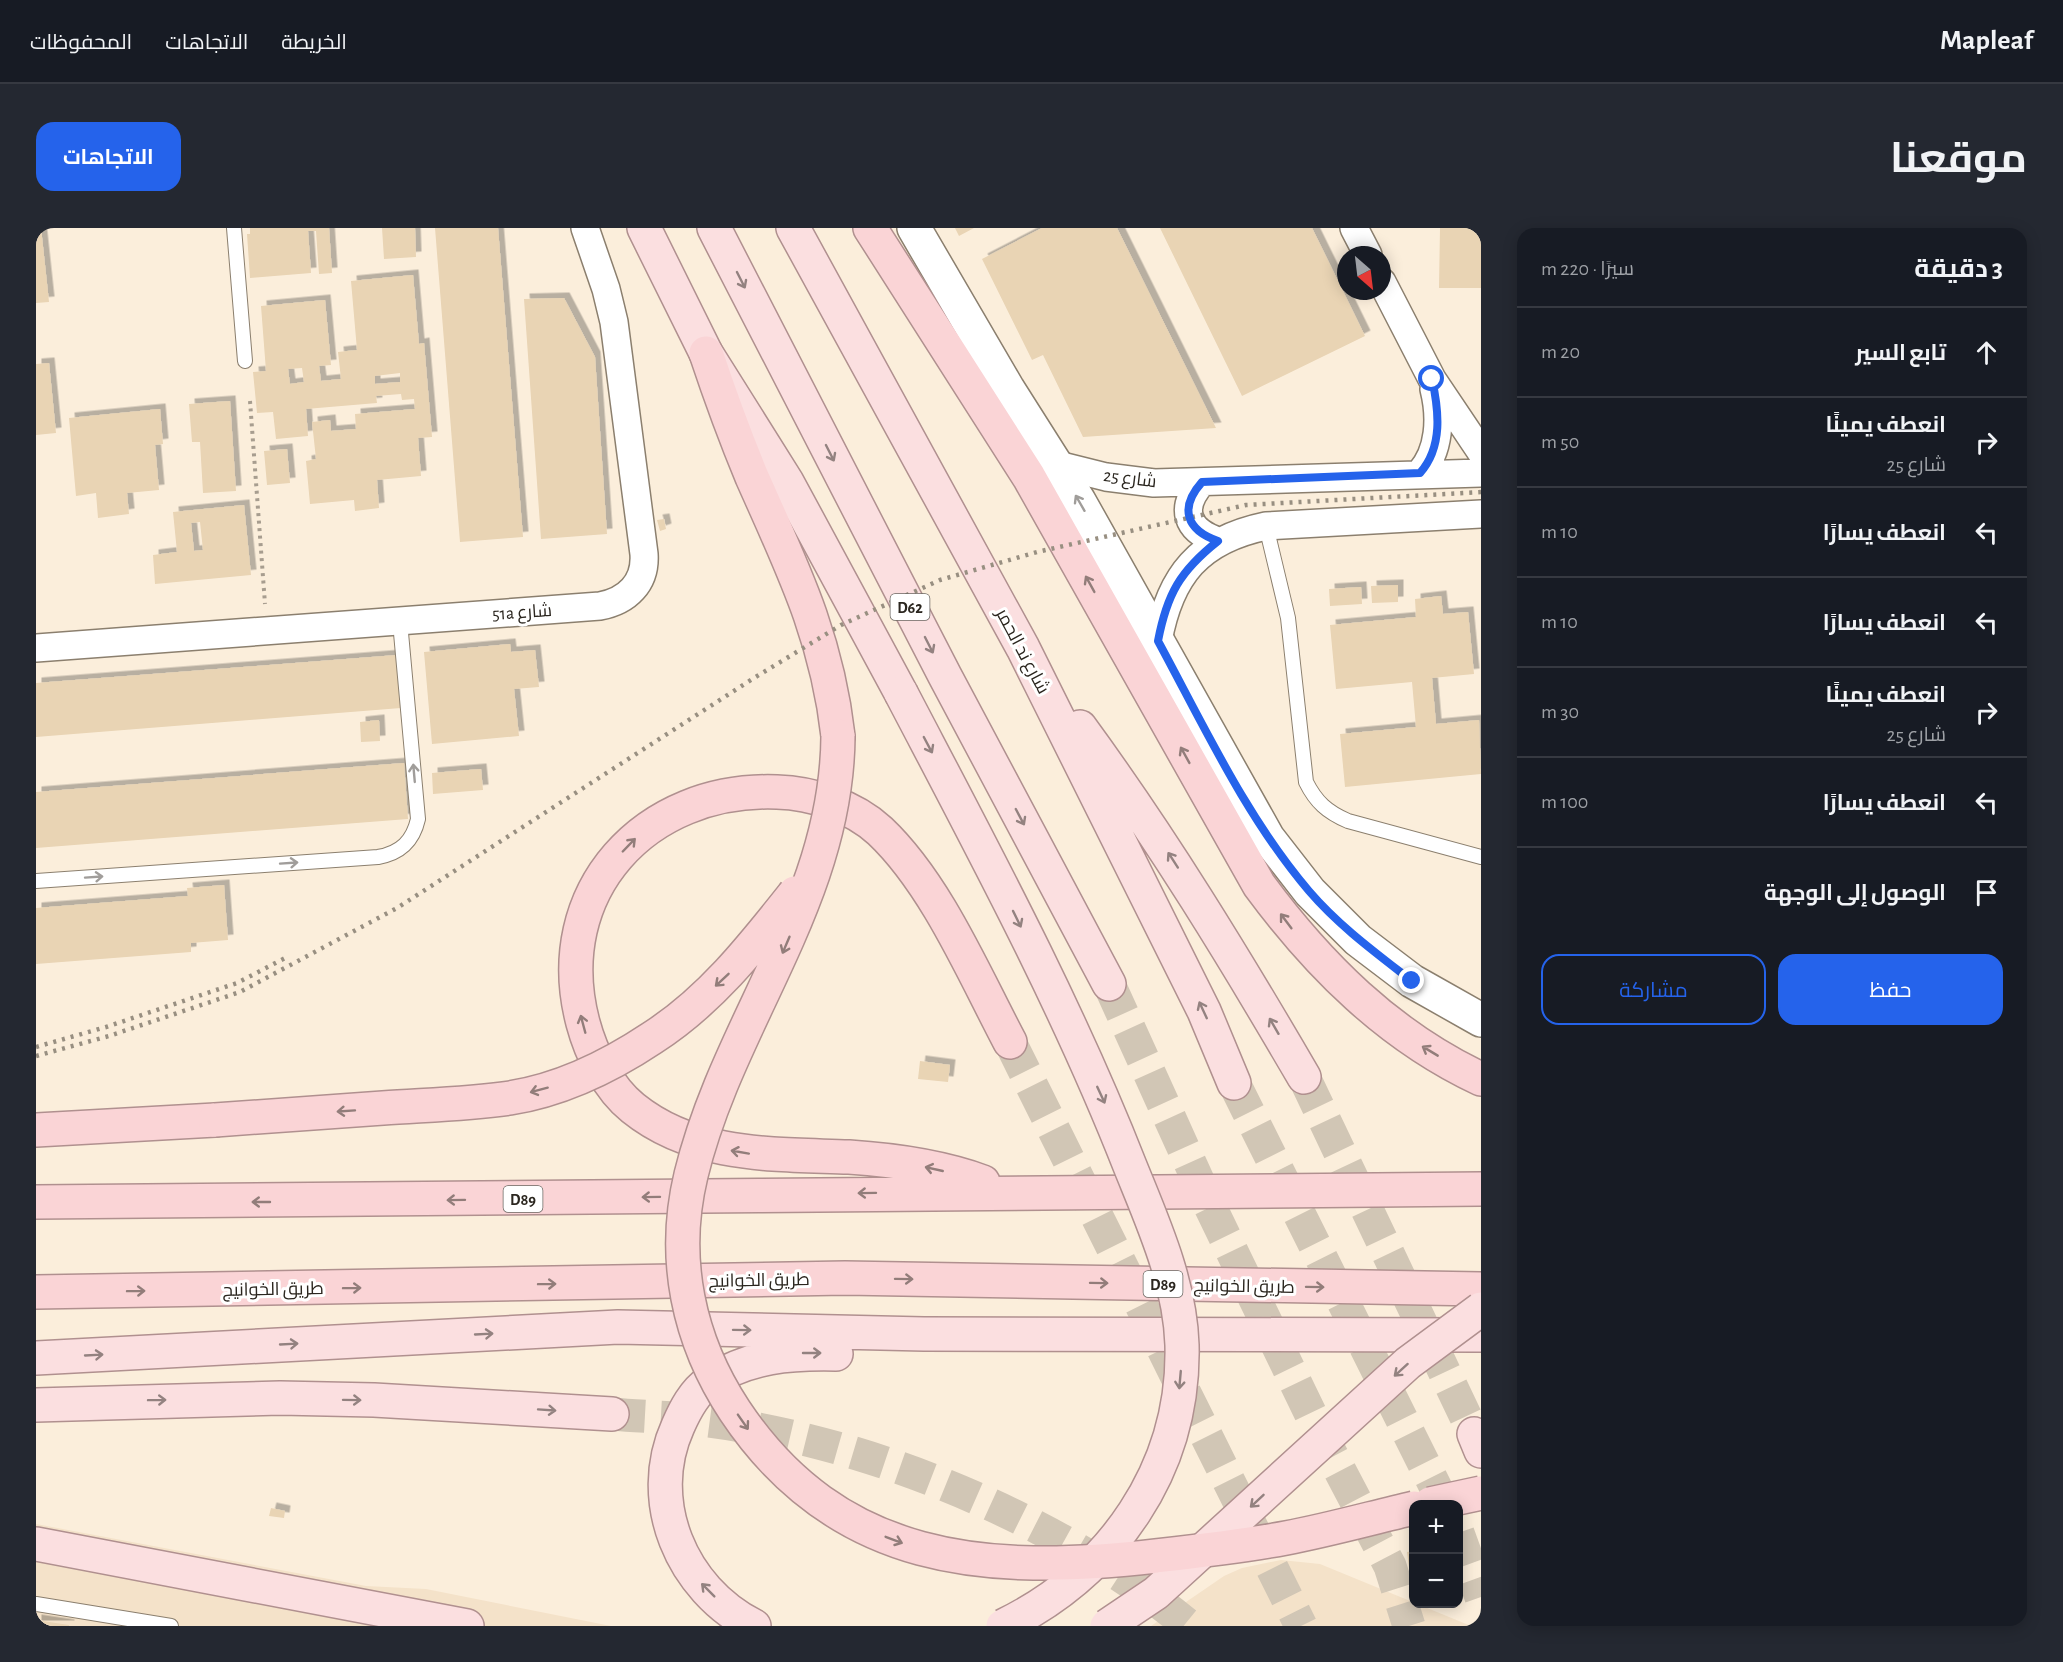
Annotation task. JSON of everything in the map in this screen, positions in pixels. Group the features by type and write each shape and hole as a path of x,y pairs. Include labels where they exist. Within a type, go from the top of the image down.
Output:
{"highway":[{"path":"870,228 1029,477 1258,885 1299,938 1329,971 1370,1009 1415,1042 1481,1079"},
{"path":"706,353 735,436 791,564 821,643 833,689 838,736 834,805 826,838 774,972 709,1116 693,1168 684,1210 684,1276 698,1339 726,1398 766,1451 814,1496 870,1531 932,1552 998,1563 1064,1564 1208,1550 1285,1538 1409,1509"},
{"path":"1010,1042 933,899 908,861 878,829 840,805 808,795 797,792 753,791 708,798 667,815 631,842 602,876 582,916 575,957 576,999 587,1039 601,1066 632,1108 667,1129 704,1144 743,1153 894,1161 932,1168 1010,1192"},
{"path":"36,1130 215,1120 500,1099 561,1084 608,1064 653,1038 693,1007 732,971 813,871"},
{"name":"D89","path":"36,1202 310,1202 1010,1192 1481,1189"},
{"name":"طريق الخوانيج","path":"36,1292 845,1278 1481,1289"},
{"path":"1449,1500 1481,1493"}],"main road":[{"path":"644,228 706,353 787,482 997,877 1108,1110 1150,1215 1172,1280 1179,1312 1182,1345 1178,1401 1166,1447 1140,1503 1120,1536 1094,1564 1028,1614 1002,1626"},
{"name":"D62","path":"714,228 951,687 1109,984"},
{"name":"شارع ند الحمر","path":"793,228 1023,648 1204,1011 1234,1083"},
{"path":"1023,648 1158,838 1233,955 1304,1077"},
{"path":"1107,1626 1156,1593 1182,1571 1408,1363 1481,1310"},
{"path":"36,1358 618,1327 924,1334 1481,1335"},
{"path":"754,1626 721,1603 696,1578 668,1524 663,1494 666,1463 687,1405 708,1383 762,1358 792,1353 887,1351 905,1345 924,1334"},
{"path":"36,1405 280,1398 406,1402 612,1414"},
{"path":"36,1544 467,1626"}],"street":[{"name":"51a شارع","path":"36,648 400,622 615,603 629,594 639,582 645,566 644,554 614,322 606,289 585,228"},
{"path":"914,228 1008,389 1058,465 1268,838 1310,892 1358,940 1412,981 1481,1020"},
{"path":"1354,228 1363,246"},
{"path":"1391,299 1432,379 1481,452"},
{"path":"1420,473 1430,462 1436,442 1437,410 1432,379"},
{"name":"شارع 25","path":"1058,465 1106,477 1154,483 1420,473 1481,473"},
{"path":"1202,482 1191,494 1188,509 1191,524 1203,536 1218,541"},
{"path":"1158,641 1163,612 1176,583 1194,560 1218,541 1239,531 1266,525 1481,514"}],"lane":[{"path":"234,228 245,361"},
{"path":"1266,525 1288,618 1305,782 1315,800 1329,813 1348,821 1481,857"},
{"path":"36,881 378,857 401,849 409,841 418,819 400,622"},
{"path":"36,1604 171,1626"}],"path":[{"path":"250,401 267,631"}],"shaded area":[{"path":"36,1524 366,1586 426,1589 611,1626 36,1626"},
{"path":"1281,1560 1320,1564 1409,1601 1409,1608 1427,1608 1471,1626 1151,1626 1224,1576 1242,1568"}],"building":[{"path":"36,228 41,228 49,302 36,303"},
{"path":"250,228 329,228 332,273 319,274 316,231 308,231 311,273 250,278 247,234 250,234"},
{"path":"382,228 415,228 416,257 384,259"},
{"path":"435,228 498,228 523,537 460,542"},
{"path":"955,228 974,228 959,236"},
{"path":"1042,228 1117,228 1216,428 1083,437 1043,355 1032,360 982,259"},
{"path":"1160,228 1312,228 1337,279 1337,300 1347,300 1365,336 1242,396"},
{"path":"1440,228 1481,228 1481,288 1439,288"},
{"path":"413,275 419,344 424,343 432,437 418,438 421,476 377,480 379,508 355,511 354,500 310,504 306,461 316,459 312,422 330,420 331,431 356,429 355,414 415,409 414,399 402,400 401,394 376,396 377,403 306,409 308,436 276,439 273,412 257,413 253,372 266,371 261,306 325,300 331,365 319,366 321,381 341,379 338,352 357,350 351,281","holes":["302,368 304,382 290,384 288,369","400,373 400,382 375,384 375,376"]},
{"path":"564,298 595,357 607,534 541,539 524,299"},
{"path":"49,363 56,433 36,435 36,364"},
{"path":"230,401 236,491 203,493 200,442 192,442 189,404"},
{"path":"160,409 163,444 155,445 159,490 127,493 129,514 98,518 96,493 76,496 69,418"},
{"path":"287,449 290,483 267,485 264,451"},
{"path":"244,505 251,575 155,584 153,555 177,552 173,512","holes":["200,522 203,550 194,551 191,523"]},
{"path":"664,519 666,529 660,531 657,520"},
{"path":"1398,585 1398,602 1372,603 1371,586"},
{"path":"1361,587 1362,604 1330,606 1329,589"},
{"path":"1441,596 1443,614 1468,612 1474,674 1432,678 1436,724 1479,720 1481,774 1345,787 1340,734 1416,727 1412,682 1336,689 1330,625 1416,617 1415,599"},
{"path":"510,644 511,652 535,650 539,687 514,689 519,736 432,744 424,652"},
{"path":"397,655 401,708 36,737 36,683"},
{"path":"379,720 380,741 361,742 360,722"},
{"path":"404,763 408,819 36,848 36,792"},
{"path":"481,769 483,790 433,794 432,773"},
{"path":"224,885 228,940 191,943 191,952 36,964 36,908 188,896 187,888"},
{"path":"920,1061 950,1065 948,1082 918,1079"},
{"path":"271,1508 285,1511 284,1518 269,1516"},
{"path":"36,1620 69,1625 69,1626 36,1626"}],"tunnel":[{"path":"1109,984 1206,1198 1317,1427 1390,1566 1409,1626"},
{"path":"1010,1042 1301,1626"},
{"path":"1304,1077 1474,1434"},
{"path":"1234,1083 1442,1500"},
{"path":"612,1414 708,1421 770,1432 834,1447 898,1467 962,1492 1024,1521 1083,1553 1139,1588 1189,1626"},
{"path":"1463,1547 1481,1597"}],"railway":[{"path":"36,1056 109,1036 240,992 397,908 754,678 841,625 940,580 1037,552 1246,505 1481,492"},
{"path":"36,1047 106,1027 237,983 289,956"}],"route":[{"path":"1412,981 1358,940 1310,892 1268,838 1158,641 1163,612 1176,583 1194,560 1218,541 1203,536 1191,524 1188,509 1191,494 1202,482 1420,473 1430,462 1436,442 1437,400 1432,379"}]}
